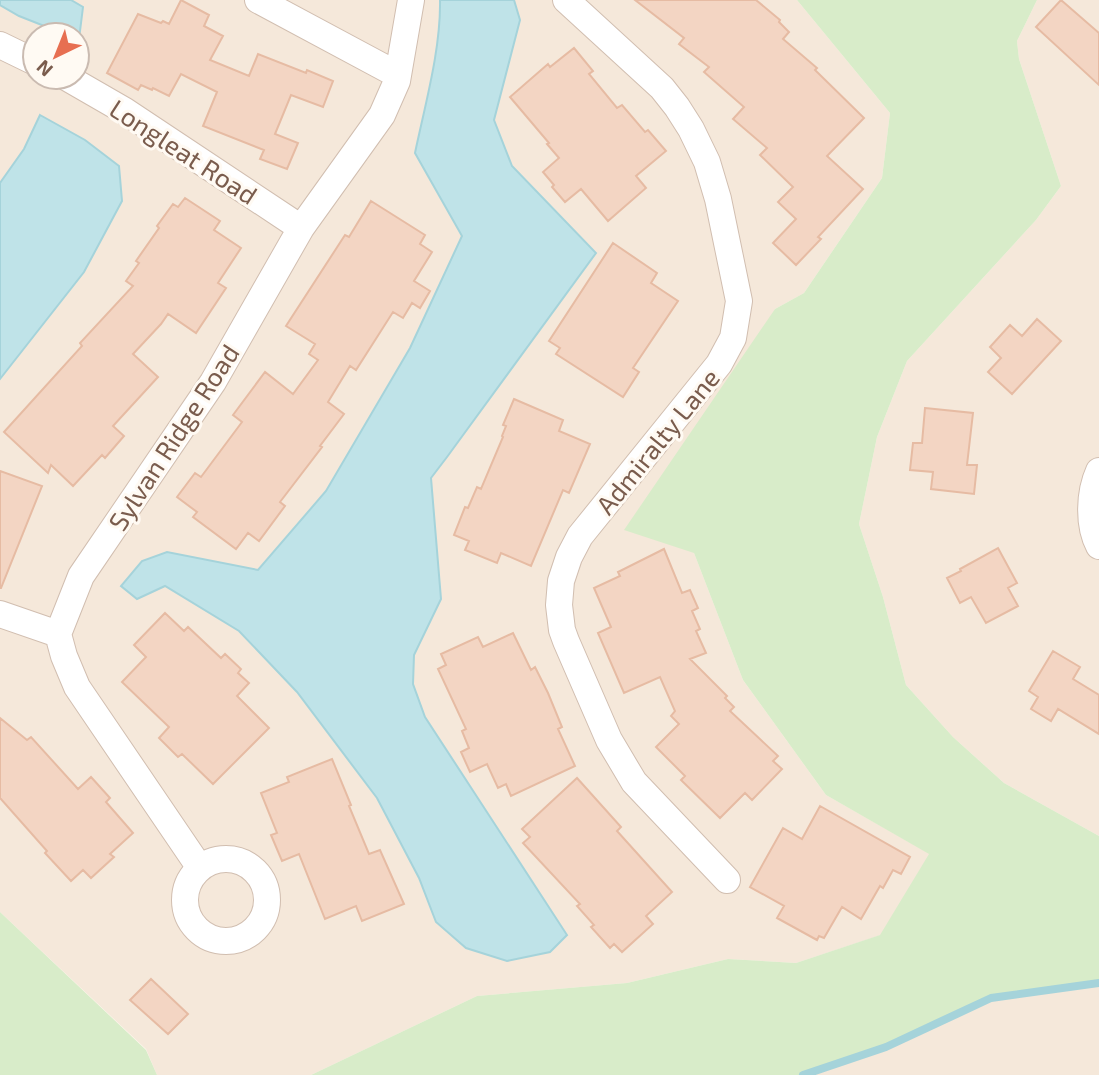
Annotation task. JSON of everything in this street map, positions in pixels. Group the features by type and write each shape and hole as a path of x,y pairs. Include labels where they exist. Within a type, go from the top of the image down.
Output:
{"street":[{"path":"258,0 398,75"},
{"name":"Sylvan Ridge Road","path":"58,634 81,576 213,382 301,228 374,128 392,95 398,75 411,0"},
{"name":"Admiralty Lane","path":"566,0 662,88 691,129 707,162 718,199 739,301 733,338 719,364 574,546 561,581 559,606 562,630 608,740 634,782 727,880"},
{"path":"0,46 21,56"},
{"name":"Longleat Road","path":"90,91 125,111 301,228"},
{"path":"1099,471 1091,510 1099,547"},
{"path":"0,614 58,634 77,687 200,868"}],"shaded area":[{"path":"71,0 797,0 890,113 882,178 804,293 775,309 694,553 743,680 826,795 930,854 881,935 796,963 728,959 627,983 477,996 311,1075 157,1075 146,1049 0,912 0,5 31,21 21,21 21,91 91,91 91,21 81,21 83,7"},
{"path":"1037,0 1099,0 1099,836 1004,783 953,737 906,685 883,597 859,524 877,437 907,361 1036,220 1061,186 1019,59 1017,41"},
{"path":"1099,983 1099,1075 803,1075 886,1047 991,998"}],"green space":[{"path":"797,0 1037,0 1017,41 1019,59 1061,186 1036,220 907,361 877,437 859,524 883,597 906,685 953,737 1004,783 1099,836 1099,983 991,998 886,1047 803,1075 311,1075 477,996 627,983 728,959 796,963 880,935 929,854 826,795 743,680 694,553 624,530 775,309 804,293 882,178 890,113"},
{"path":"0,912 146,1050 157,1075 0,1075"}],"water":[{"path":"0,0 71,0 83,7 81,21 32,21 0,5"},
{"path":"440,0 514,0 520,20 494,120 512,166 596,253 431,478 441,599 414,655 413,684 425,717 567,935 550,952 507,961 466,948 436,922 419,878 377,798 297,692 239,631 165,586 137,599 121,586 142,561 167,552 258,570 326,491 410,348 462,236 415,153 435,57"},
{"path":"40,115 85,140 119,166 122,201 84,272 0,379 0,183 24,149"}],"building":[{"path":"181,0 209,15 204,26 223,36 210,60 249,76 258,54 333,81 323,107 291,95 275,134 298,143 287,169 260,159 264,150 203,126 217,92 181,74 169,96 141,85 138,90 107,73 138,14 169,24"},
{"path":"635,0 756,0 780,20 789,32 783,39 817,68 815,70 864,118 827,156 863,189 796,265 773,243 796,219 778,202 793,187 760,155 767,148 733,119 744,107 704,72 709,67 679,44 684,38"},
{"path":"1061,0 1099,33 1099,85 1036,27"},
{"path":"574,48 593,71 589,74 617,108 622,105 666,151 636,176 646,188 608,221 581,189 565,202 552,187 554,185 543,172 559,158 510,97 548,64 550,67"},
{"path":"185,198 220,221 214,230 241,248 218,283 226,288 196,333 168,314 133,354 158,377 113,426 124,436 105,458 102,455 73,486 51,465 48,473 4,432 133,286 126,281 139,263 136,261 173,204 178,207"},
{"path":"371,201 425,235 420,244 432,252 414,281 430,291 420,308 412,303 403,318 393,312 356,370 350,366 328,402 344,414 280,502 285,506 259,541 248,533 236,549 193,517 197,512 177,497 195,473 201,477 242,422 233,415 265,372 293,394 318,360 309,354 315,344 286,326 345,235 349,237"},
{"path":"613,243 657,273 651,283 678,301 633,368 639,372 623,397 556,354 560,348 549,341"},
{"path":"1037,319 1061,341 1012,394 988,372 1001,358 990,347 1010,325 1022,336"},
{"path":"514,399 563,420 559,431 590,444 569,493 563,490 531,566 501,553 497,563 465,550 469,541 454,535 465,507 468,508 477,487 481,489 503,437 506,426 503,425"},
{"path":"925,408 973,413 967,465 977,465 974,494 931,489 933,472 910,470 913,443 922,443"},
{"path":"0,471 42,486 1,588 0,588"},
{"path":"998,548 1017,583 1008,588 1018,606 986,623 971,597 960,603 947,578"},
{"path":"664,549 682,593 690,590 698,608 692,611 700,629 696,631 706,653 690,659 727,696 725,698 734,707 730,711 778,756 773,761 782,769 752,800 745,793 720,818 681,780 685,776 656,747 679,724 671,716 675,711 660,677 624,693 598,633 611,627 594,588 620,576 618,572"},
{"path":"165,613 184,631 188,627 221,658 225,654 241,669 238,673 249,683 237,696 269,728 213,784 182,754 178,757 159,738 169,727 122,682 146,657 134,645"},
{"path":"513,633 531,670 535,667 548,693 562,727 558,729 575,766 511,796 506,784 498,788 487,764 470,772 461,752 469,748 462,731 466,729 438,669 446,665 441,654 478,637 483,647"},
{"path":"1053,651 1080,667 1073,679 1099,695 1099,734 1058,709 1051,721 1031,709 1038,697 1029,691"},
{"path":"0,718 27,740 31,737 78,789 91,777 110,798 106,802 133,833 110,854 114,857 91,878 83,870 71,881 0,798"},
{"path":"332,759 369,854 380,850 404,904 362,921 356,906 325,919 299,854 282,861 271,835 277,833 261,793 289,782 287,777"},
{"path":"577,778 621,827 617,831 672,892 646,916 653,924 622,952 614,944 610,948 591,927 594,925 577,906 580,904 523,843 530,837 522,829"},
{"path":"820,806 910,857 901,874 893,870 883,888 880,886 861,919 842,907 824,938 819,936 817,940 777,918 784,906 750,887 783,828 802,839"},
{"path":"151,979 188,1014 168,1034 130,1000"}],"waterway":[{"path":"803,1075 886,1047 991,998 1099,983"}]}
